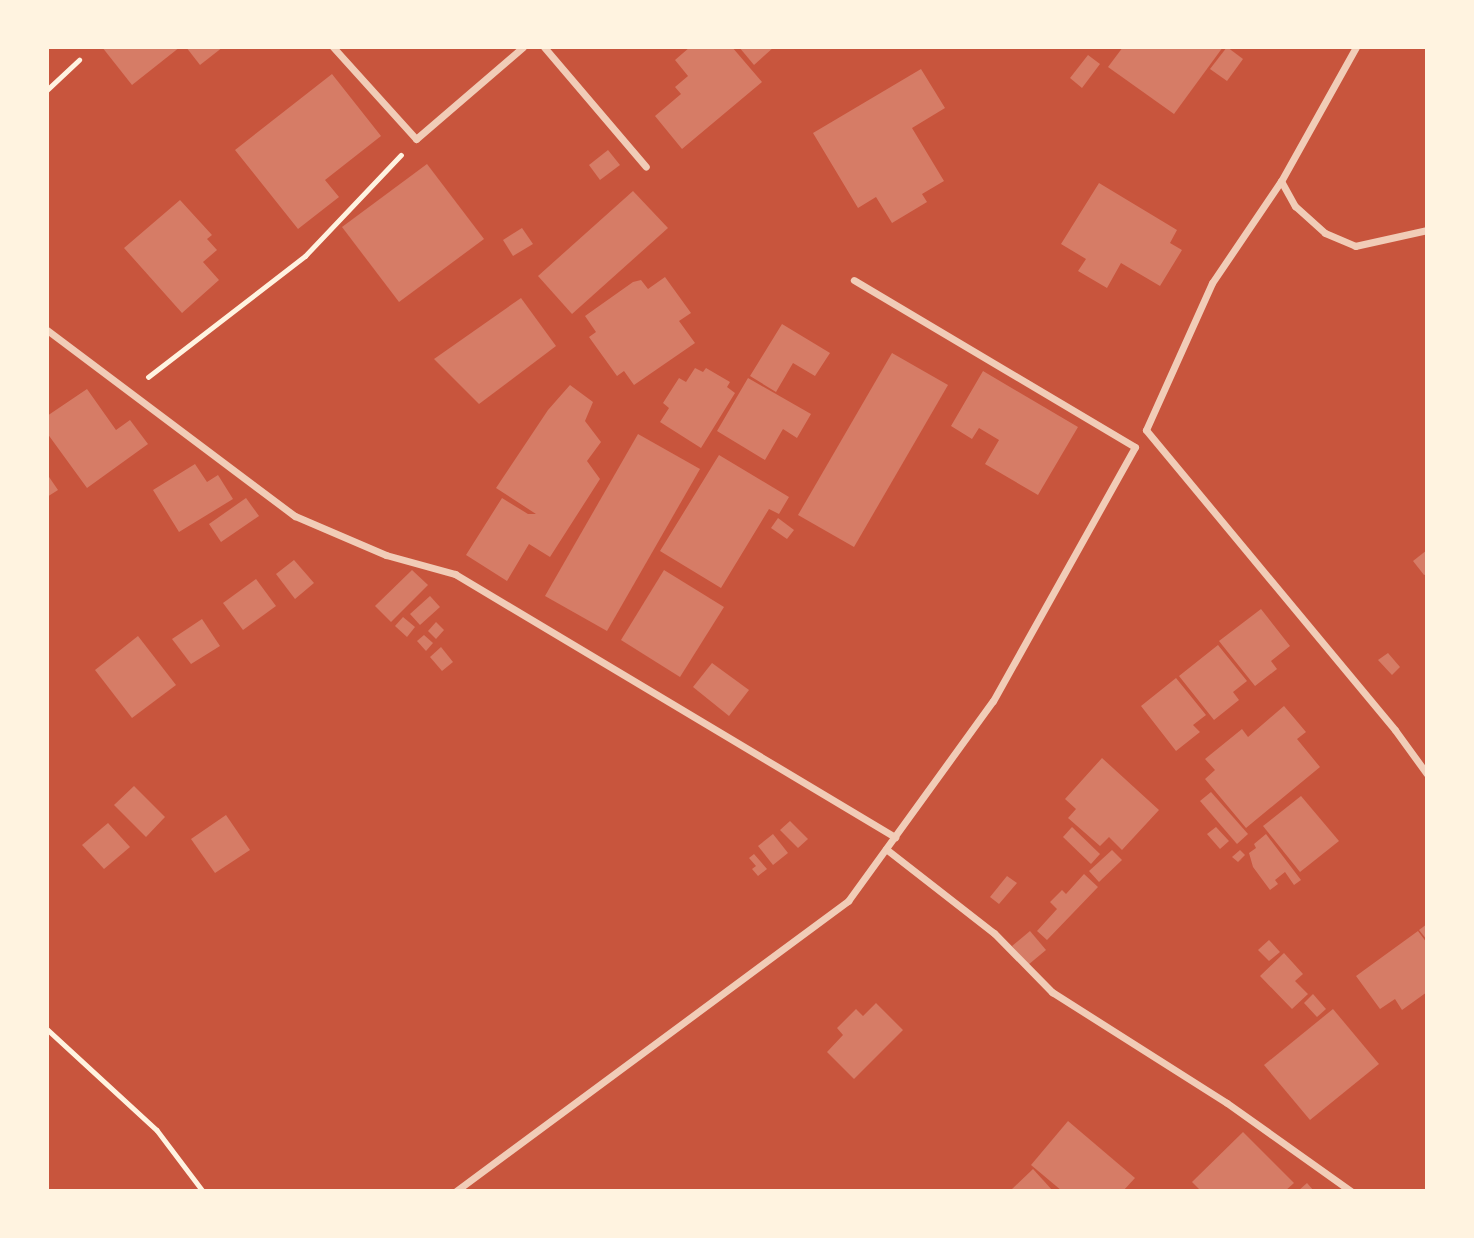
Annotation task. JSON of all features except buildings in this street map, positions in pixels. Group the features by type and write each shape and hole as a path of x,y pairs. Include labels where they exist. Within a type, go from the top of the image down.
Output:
{"street":[{"path":"333,47 416,139 523,47"},
{"path":"544,47 646,167"},
{"path":"1356,47 1280,181 1212,283 1146,430 1395,730 1427,774"},
{"path":"1280,181 1295,206 1325,233 1355,246 1427,230"},
{"path":"456,1191 848,901 993,701 1135,447 854,280"},
{"path":"47,330 295,516 386,555 455,573 895,836"},
{"path":"886,849 994,933 1052,992 1227,1103 1351,1191"}],"path":[{"path":"47,90 79,61"},
{"path":"130,392 305,256 416,139"},
{"path":"47,1029 157,1130 203,1191"}]}
